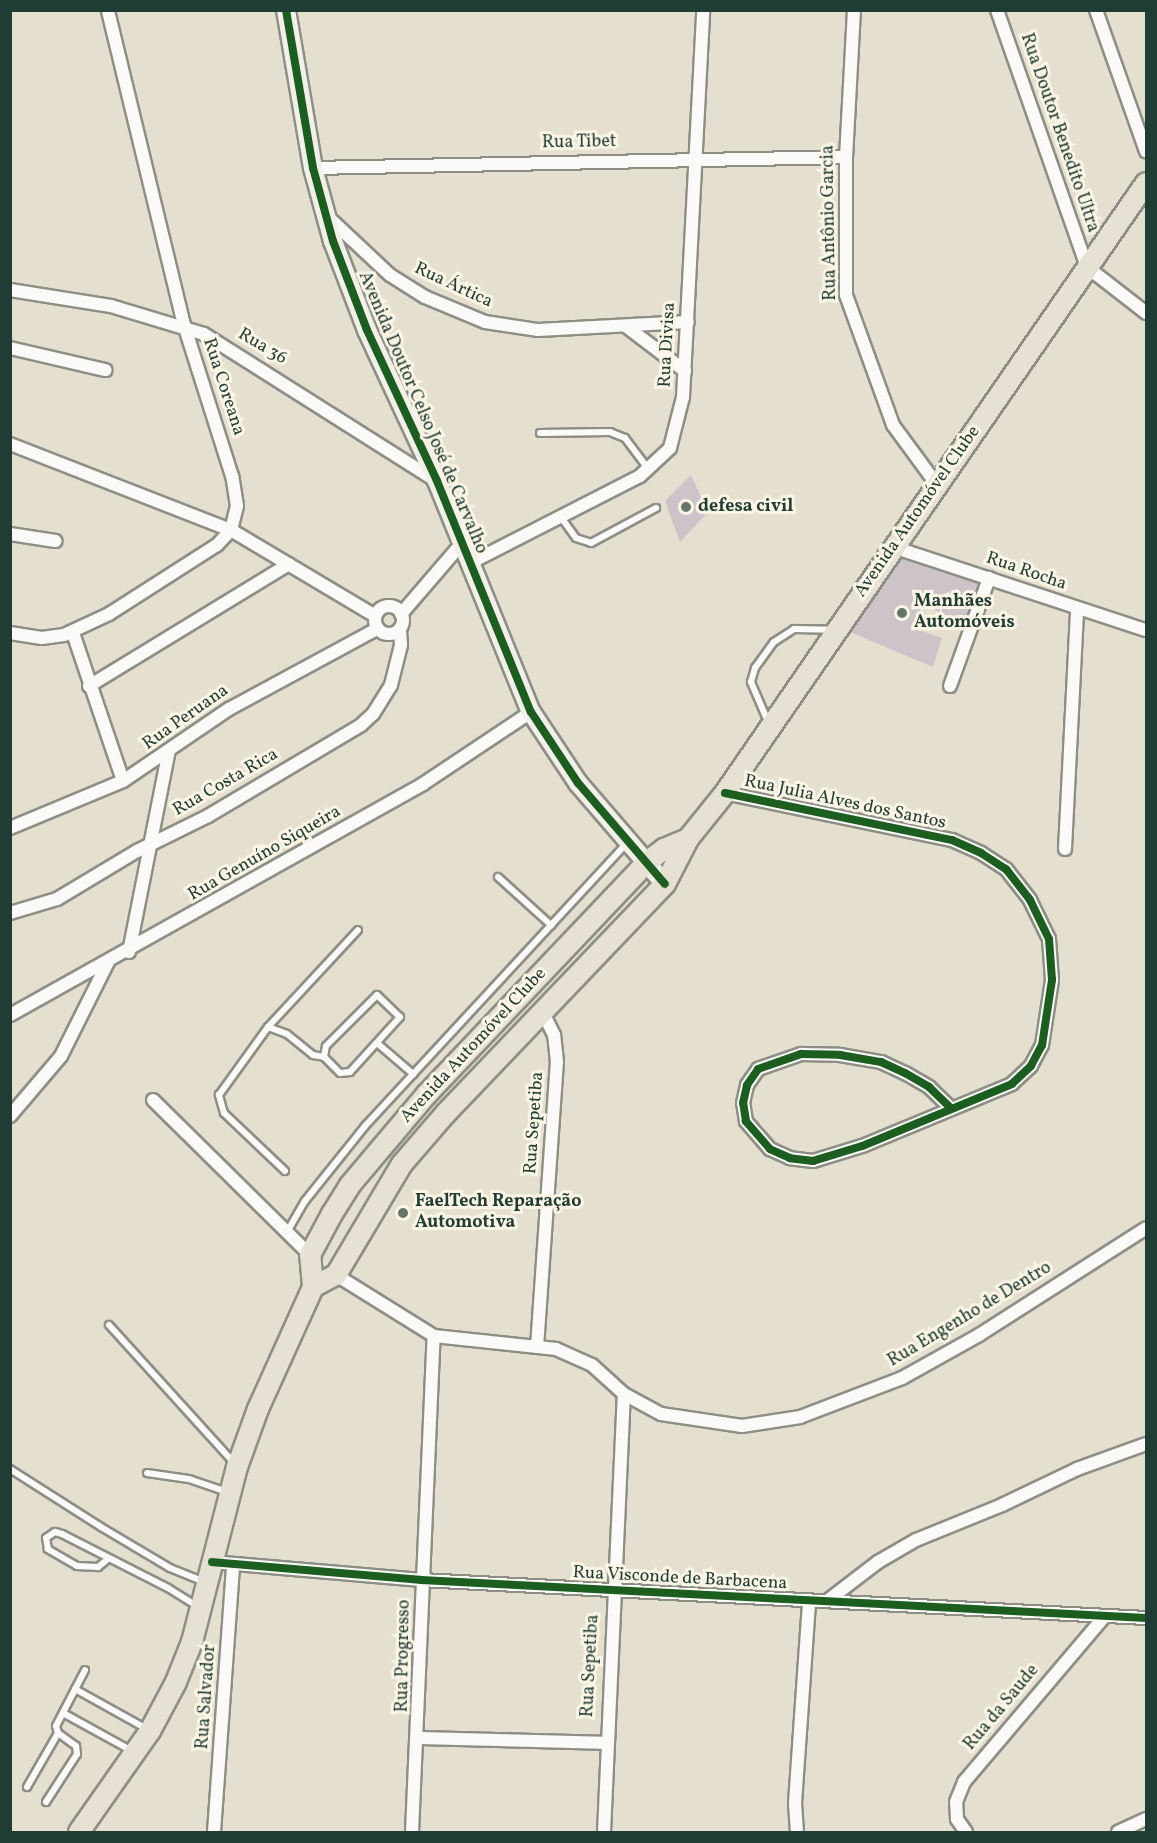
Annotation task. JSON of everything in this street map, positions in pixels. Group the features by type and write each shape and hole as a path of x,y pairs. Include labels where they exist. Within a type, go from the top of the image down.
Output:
{"main road":[{"name":"Avenida Automóvel Clube","path":"336,1275 402,1164 446,1113 665,884 688,839 726,793 893,547 1146,183"},
{"name":"Avenida Automóvel Clube","path":"310,1255 350,1185 427,1094 646,863 664,849 688,839"},
{"path":"537,978 536,996 543,1012"},
{"path":"427,1094 446,1113"},
{"path":"79,1833 150,1731 176,1682 201,1609 237,1467 258,1409 313,1287 310,1255"},
{"path":"313,1287 336,1275"}],"street":[{"name":"Rua Coreana","path":"108,10 184,325 232,476 237,506 231,530"},
{"name":"Avenida Doutor Celso José de Carvalho","path":"286,10 313,168 325,214 368,330 437,481 531,712 553,749 627,843 665,884"},
{"name":"Rua Divisa","path":"470,563 649,469 670,448 679,422 685,371 694,159 704,10"},
{"name":"Rua Antônio Garcia","path":"854,10 846,156 846,295 853,322 893,424 937,485"},
{"name":"Rua Doutor Benedito Ultra","path":"997,10 1087,267"},
{"path":"1096,10 1146,151"},
{"name":"Rua Tibet","path":"313,168 846,156"},
{"name":"Rua Ártica","path":"325,214 390,274 425,297 484,322 537,330 688,322"},
{"path":"1087,267 1146,313"},
{"name":"Rua 36","path":"10,290 111,306 184,325 267,371 437,481"},
{"path":"627,327 685,371"},
{"path":"10,348 105,370"},
{"path":"10,444 231,530 375,616"},
{"path":"10,633 42,638 73,633 177,573 231,530"},
{"path":"10,534 55,541"},
{"path":"375,616 377,629 389,635 400,629 401,614 462,543"},
{"name":"Rua Rocha","path":"893,547 1146,630"},
{"path":"89,686 289,564"},
{"path":"950,686 989,578"},
{"path":"375,616 387,606 401,614"},
{"path":"1065,849 1077,608"},
{"name":"Rua Peruana","path":"10,828 123,781 229,709 377,629"},
{"name":"Rua Costa Rica","path":"10,913 57,899 152,844 208,816 367,720 391,685 401,645 400,629"},
{"path":"73,633 89,686 123,781"},
{"name":"Rua Genuíno Siqueira","path":"10,1016 129,952 423,784 531,712"},
{"path":"129,952 169,750"},
{"name":"Rua Julia Alves dos Santos","path":"726,793 952,840 981,852 1006,869 1030,900 1049,939 1052,980 1042,1045 1031,1066 1012,1084 862,1146 813,1161 790,1158 770,1149 746,1121 743,1103 747,1085 758,1069 801,1054 840,1054 881,1062 905,1073 929,1087 951,1108"},
{"path":"10,1116 62,1056 108,962"},
{"name":"Rua Sepetiba","path":"537,1347 557,1062 554,1035 543,1012"},
{"path":"153,1100 310,1255"},
{"name":"Rua Engenho de Dentro","path":"434,1336 537,1347 573,1355 592,1365 624,1394 661,1414 714,1424 771,1423 828,1408 936,1360 1146,1228"},
{"path":"336,1275 434,1336"},
{"name":"Rua Progresso","path":"412,1833 421,1580 434,1336"},
{"name":"Rua Sepetiba","path":"604,1833 605,1743 624,1394"},
{"path":"827,1601 878,1562 916,1540 1002,1505 1077,1468 1146,1444"},
{"name":"Rua Visconde de Barbacena","path":"212,1562 421,1580 1146,1618"},
{"name":"Rua Salvador","path":"214,1833 233,1565"},
{"path":"797,1833 795,1803 810,1601"},
{"name":"Rua da Saude","path":"966,1833 957,1819 956,1802 964,1782 1104,1617"},
{"path":"417,1738 605,1743"},
{"path":"1118,1833 1146,1818"}],"lane":[{"path":"540,433 610,432 625,438 649,469"},
{"path":"560,515 576,538 591,543 656,508"},
{"path":"770,728 751,682 755,668 774,642 794,629 837,630"},
{"path":"287,1232 324,1174 413,1074 627,843"},
{"path":"498,877 551,925"},
{"path":"285,1171 224,1113 219,1102 222,1089 268,1028 358,930"},
{"path":"268,1028 287,1034 313,1055 324,1057 345,1074 400,1017 377,995 326,1046 324,1057"},
{"path":"377,1043 413,1074"},
{"path":"109,1325 237,1467"},
{"path":"10,1469 170,1568 207,1583"},
{"path":"147,1473 189,1479 230,1493"},
{"path":"108,1559 98,1568 78,1566 48,1549 46,1538 55,1532 108,1559 201,1609"},
{"path":"46,1803 77,1754 76,1746 58,1733 56,1726 85,1670"},
{"path":"75,1689 150,1731"},
{"path":"63,1713 135,1753"},
{"path":"27,1786 58,1733"}],"building":[{"name":"defesa civil","path":"691,475 708,512 680,542 665,501"},
{"path":"900,557 981,584 964,623 933,609 938,600 926,595 913,628 942,638 933,667 850,632"}],"cycle path":[{"path":"286,10 313,168 333,241 367,330 437,481 531,712 578,783 665,884"},
{"path":"725,793 952,840 981,853 1006,869 1030,900 1049,939 1052,980 1042,1045 1031,1066 1012,1084 862,1146 813,1161 790,1158 770,1149 746,1121 743,1103 747,1085 758,1069 801,1054 840,1055 881,1062 929,1087 951,1108"},
{"path":"212,1562 421,1580 1146,1618"}],"place":[{"name":"defesa civil","path":"686,507"},
{"name":"Manhães Automóveis","path":"902,613"},
{"name":"FaelTech Reparação Automotiva","path":"403,1213"}]}
